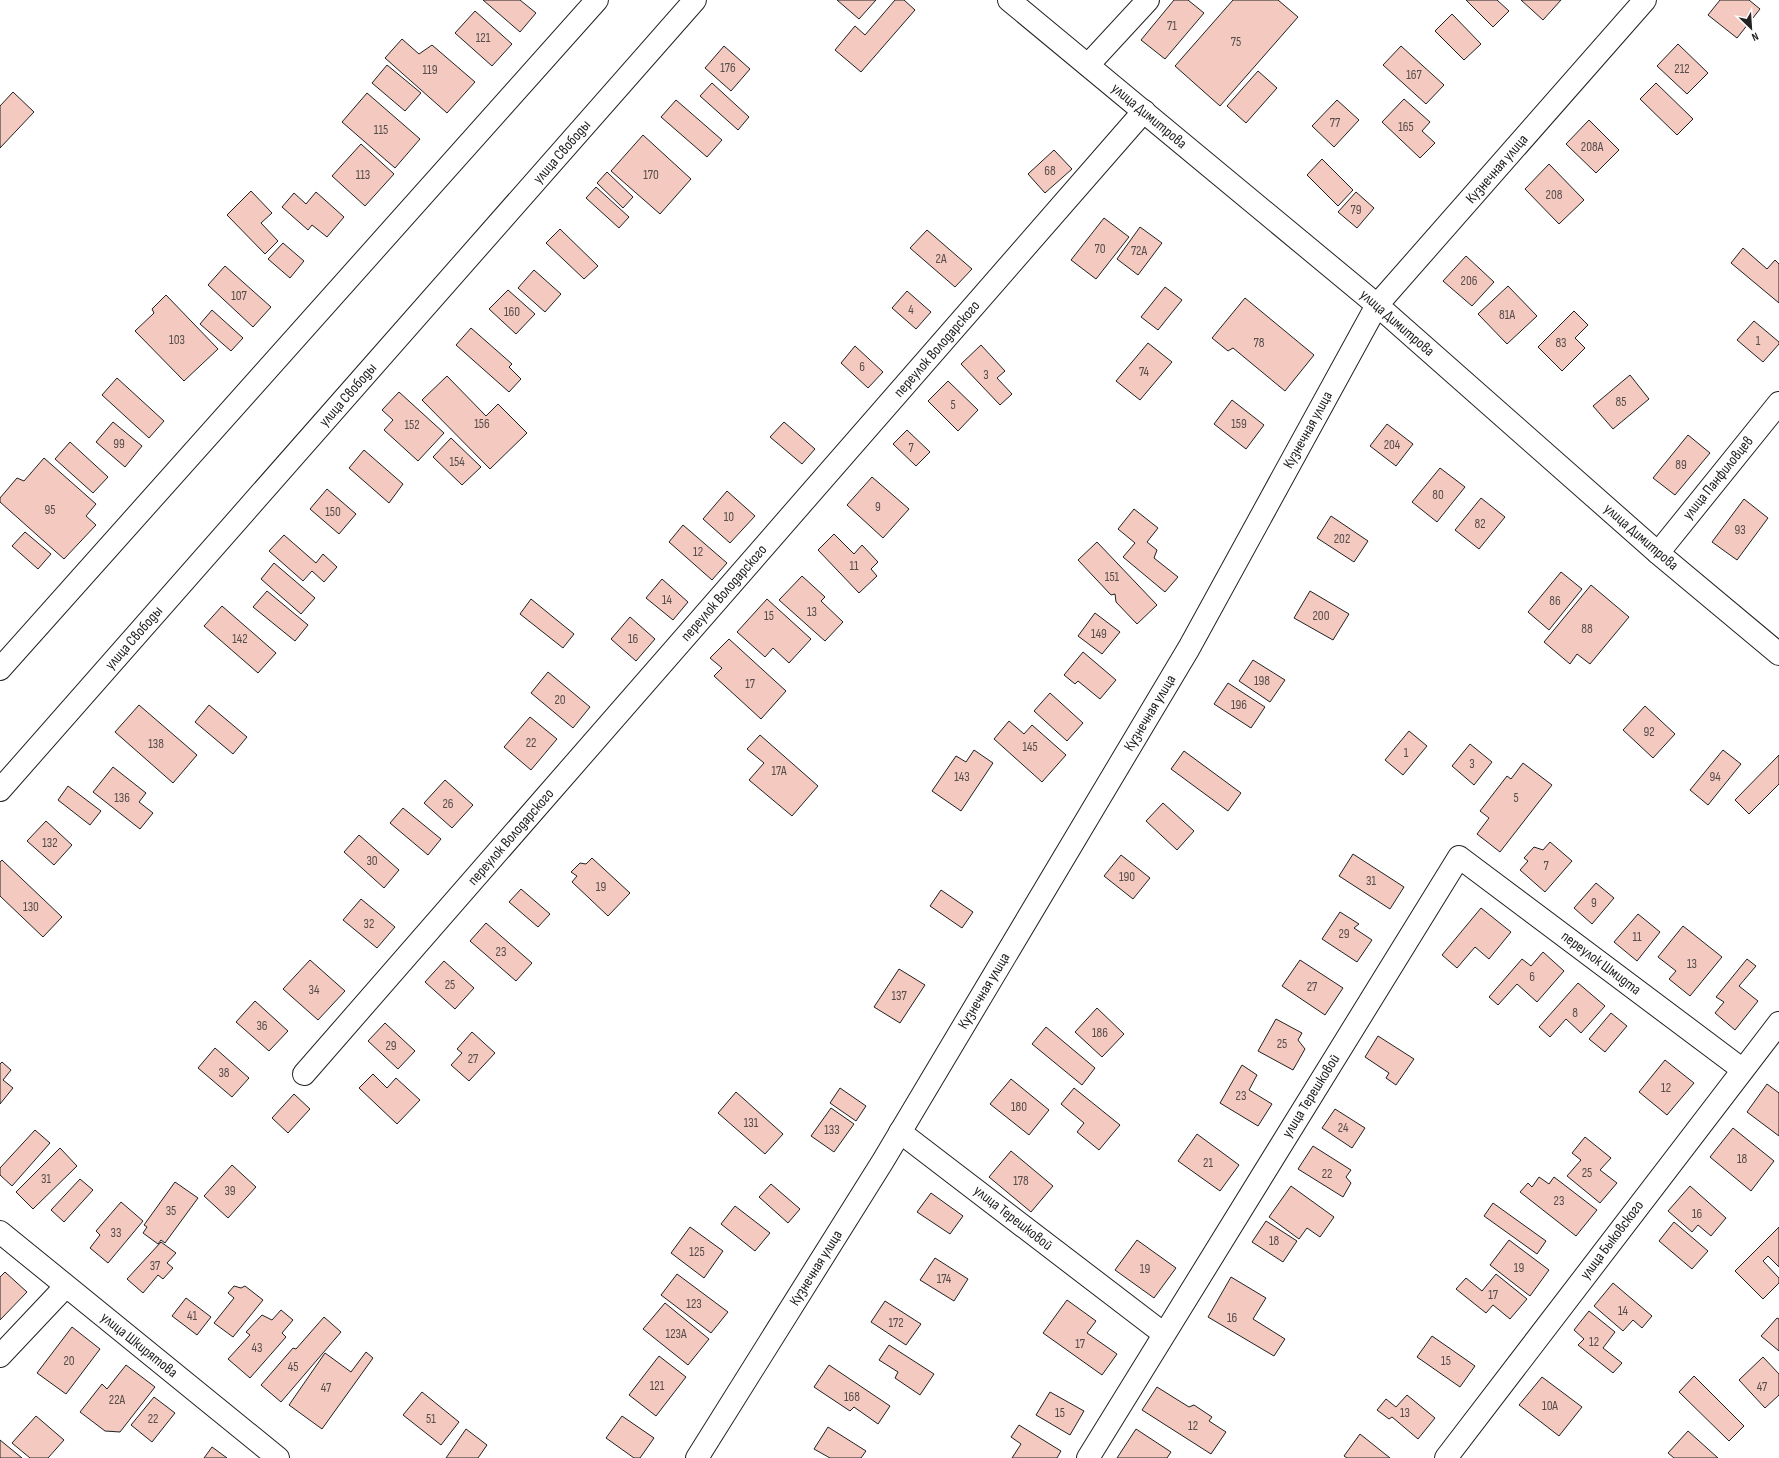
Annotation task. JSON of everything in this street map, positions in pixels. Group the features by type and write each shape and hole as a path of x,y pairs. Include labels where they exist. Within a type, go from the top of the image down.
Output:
{"street":[{"path":"0,669 597,0"},
{"name":"улица Свободы","path":"0,790 695,0"},
{"name":"улица Димитрова","path":"1009,0 1377,305 1658,553 1779,654"},
{"path":"1088,65 1148,0"},
{"name":"Кузнечная улица","path":"696,1458 900,1132 1189,648 1377,305 1645,0"},
{"name":"переулок Володарского","path":"304,1074 1144,111"},
{"name":"улица Панфиловцев","path":"1658,553 1779,403"},
{"name":"улица Терешковой","path":"1088,1458 1459,857"},
{"name":"переулок Шмидта","path":"1459,857 1743,1070"},
{"name":"улица Быковского","path":"1446,1458 1779,1023"},
{"name":"улица Терешковой","path":"900,1132 1164,1334"},
{"name":"улица Шкирятова","path":"0,1232 278,1458"},
{"path":"0,1356 66,1286"}],"building":[{"path":"483,0 520,0 536,13 520,32"},
{"path":"837,0 876,0 859,19"},
{"path":"895,0 904,0 915,10 861,72 835,50 855,26 865,35"},
{"path":"1174,0 1188,0 1204,13 1165,59 1141,40"},
{"path":"1233,0 1278,0 1298,17 1220,106 1175,66"},
{"path":"1466,0 1497,0 1509,11 1493,27"},
{"path":"1521,0 1561,0 1543,20"},
{"path":"1720,0 1749,0 1760,9 1737,38 1708,15"},
{"path":"475,11 512,44 492,66 455,33"},
{"path":"1452,14 1481,44 1464,60 1435,31"},
{"path":"402,39 419,54 432,45 475,82 447,113 385,58"},
{"path":"1678,44 1708,73 1687,94 1657,66"},
{"path":"724,46 750,69 731,91 705,68"},
{"path":"1401,46 1444,85 1426,104 1383,65"},
{"path":"387,65 421,93 405,111 372,83"},
{"path":"1258,71 1277,88 1246,123 1227,106"},
{"path":"712,83 749,117 738,130 700,96"},
{"path":"1656,83 1693,119 1677,135 1640,99"},
{"path":"13,92 34,112 0,148 0,106"},
{"path":"367,93 420,139 395,168 342,122"},
{"path":"1404,99 1430,122 1422,131 1435,143 1420,158 1382,122"},
{"path":"676,100 722,140 707,157 661,117"},
{"path":"1337,100 1359,120 1334,147 1312,126"},
{"path":"1589,120 1619,150 1596,173 1566,144"},
{"path":"643,135 691,179 660,214 611,171"},
{"path":"361,144 394,174 365,206 332,176"},
{"path":"1054,150 1072,169 1045,193 1028,174"},
{"path":"1322,159 1353,190 1338,206 1307,175"},
{"path":"1549,164 1584,200 1559,224 1525,189"},
{"path":"607,172 633,197 623,208 597,183"},
{"path":"596,187 629,217 619,228 586,198"},
{"path":"251,191 272,213 261,223 278,241 265,254 227,215"},
{"path":"316,192 344,217 327,237 312,225 308,230 282,207 294,193 306,204"},
{"path":"1356,192 1374,208 1357,228 1338,212"},
{"path":"1104,218 1129,237 1096,279 1071,260"},
{"path":"1140,227 1162,243 1138,275 1117,259"},
{"path":"560,229 598,266 584,279 546,243"},
{"path":"927,230 972,269 955,287 910,248"},
{"path":"283,243 304,261 290,278 268,259"},
{"path":"1743,248 1767,269 1775,260 1779,264 1779,303 1731,263"},
{"path":"1466,256 1494,282 1472,306 1443,281"},
{"path":"225,266 271,307 253,327 208,285"},
{"path":"534,270 561,294 545,312 518,288"},
{"path":"1508,286 1537,316 1507,344 1478,314"},
{"path":"1165,287 1182,300 1158,330 1141,317"},
{"path":"508,290 535,314 516,334 489,309"},
{"path":"907,291 931,312 916,329 892,308"},
{"path":"166,295 218,349 184,381 135,331 154,313 152,309"},
{"path":"1245,298 1314,355 1285,391 1233,348 1228,351 1212,338"},
{"path":"212,310 243,338 231,351 200,324"},
{"path":"1574,311 1588,325 1575,338 1585,348 1562,371 1538,347"},
{"path":"1754,321 1779,342 1779,344 1763,362 1737,340"},
{"path":"471,328 512,364 509,367 521,379 509,392 456,345"},
{"path":"1148,343 1172,362 1140,400 1116,381"},
{"path":"981,345 1005,371 997,378 1012,394 1000,405 961,364"},
{"path":"855,346 883,372 868,388 841,363"},
{"path":"1630,375 1649,399 1613,429 1593,406"},
{"path":"447,376 486,416 498,404 527,433 490,469 422,400"},
{"path":"117,378 164,421 149,438 102,395"},
{"path":"948,381 978,410 958,431 928,401"},
{"path":"399,392 444,433 418,461 384,430 393,420 382,410"},
{"path":"1232,400 1264,425 1246,449 1214,424"},
{"path":"113,422 142,446 125,467 96,442"},
{"path":"784,422 815,449 802,464 770,437"},
{"path":"1387,424 1413,444 1396,466 1370,446"},
{"path":"907,430 930,452 916,466 893,444"},
{"path":"1688,435 1710,453 1675,495 1653,478"},
{"path":"451,438 481,467 462,485 433,457"},
{"path":"70,442 108,477 93,493 55,459"},
{"path":"364,450 403,484 389,503 349,468"},
{"path":"44,458 96,504 86,516 96,525 64,559 0,502 0,498 17,478 24,481"},
{"path":"1440,468 1465,487 1437,522 1412,502"},
{"path":"872,477 909,509 883,538 847,505"},
{"path":"327,489 356,514 339,534 310,509"},
{"path":"727,491 755,516 730,543 703,519"},
{"path":"1481,498 1505,517 1479,549 1455,530"},
{"path":"1744,499 1768,518 1737,560 1712,542"},
{"path":"1134,509 1158,528 1147,542 1157,550 1154,558 1178,577 1165,592 1123,557 1135,543 1118,529"},
{"path":"1331,516 1368,541 1354,562 1317,538"},
{"path":"683,525 727,563 712,580 669,542"},
{"path":"25,532 51,554 38,569 12,546"},
{"path":"834,534 854,554 862,545 878,562 871,569 877,576 859,593 818,550"},
{"path":"284,535 316,563 323,554 337,567 324,582 312,571 303,581 269,551"},
{"path":"1097,542 1157,605 1137,624 1116,602 1115,594 1111,595 1078,560"},
{"path":"274,563 315,598 301,614 261,579"},
{"path":"1561,572 1582,589 1549,630 1528,612"},
{"path":"802,576 825,597 821,601 843,622 825,641 779,600"},
{"path":"662,579 688,602 673,620 646,598"},
{"path":"1591,585 1629,617 1590,664 1577,654 1570,664 1544,642"},
{"path":"267,591 308,625 295,641 253,607"},
{"path":"1310,591 1349,614 1333,640 1294,618"},
{"path":"531,599 574,634 563,648 520,614"},
{"path":"767,599 811,639 789,663 773,648 765,657 737,632"},
{"path":"222,606 276,653 258,673 204,626"},
{"path":"1095,613 1120,632 1102,654 1078,636"},
{"path":"630,617 655,639 636,661 611,639"},
{"path":"729,639 786,691 761,719 714,676 722,668 710,658"},
{"path":"1083,652 1116,680 1100,699 1078,681 1075,684 1064,675"},
{"path":"1253,660 1285,680 1270,702 1239,681"},
{"path":"548,672 590,707 573,728 531,693"},
{"path":"1228,683 1265,707 1251,728 1214,704"},
{"path":"1050,693 1083,723 1067,741 1034,711"},
{"path":"139,705 197,755 173,783 115,732"},
{"path":"209,705 247,737 233,754 195,722"},
{"path":"1645,706 1675,734 1653,758 1623,730"},
{"path":"530,717 557,739 531,770 504,747"},
{"path":"1009,721 1024,734 1032,725 1066,755 1042,782 994,739"},
{"path":"1409,731 1427,746 1403,775 1385,760"},
{"path":"760,735 818,786 792,816 749,780 764,763 747,749"},
{"path":"1470,744 1492,762 1474,785 1452,766"},
{"path":"974,750 993,763 961,811 932,791 956,756 966,762"},
{"path":"1723,750 1741,764 1708,805 1690,790"},
{"path":"1184,751 1241,793 1228,811 1171,769"},
{"path":"1779,755 1779,784 1749,814 1735,800"},
{"path":"1523,763 1552,785 1500,852 1477,834 1489,818 1480,811 1507,776 1511,779"},
{"path":"113,767 146,793 139,802 153,813 140,829 93,792"},
{"path":"445,780 473,805 452,828 424,803"},
{"path":"68,786 101,811 90,825 58,800"},
{"path":"1163,803 1194,831 1177,850 1146,821"},
{"path":"403,808 441,839 428,855 390,823"},
{"path":"46,821 72,845 54,865 27,841"},
{"path":"359,835 399,870 384,888 344,852"},
{"path":"1550,842 1572,861 1545,892 1520,870 1528,861 1524,858 1534,847 1543,850"},
{"path":"1353,854 1404,887 1390,909 1339,876"},
{"path":"1121,855 1150,878 1133,899 1104,876"},
{"path":"592,858 630,893 608,916 572,882 577,876 571,872 580,863 586,864"},
{"path":"2,860 62,917 43,937 0,896 0,862"},
{"path":"1596,883 1614,898 1592,924 1574,908"},
{"path":"521,889 550,914 538,927 509,902"},
{"path":"941,890 973,912 962,928 930,906"},
{"path":"361,899 395,927 377,948 343,920"},
{"path":"1481,908 1511,932 1489,959 1475,947 1457,968 1442,955"},
{"path":"1340,912 1359,924 1354,928 1372,940 1357,962 1322,939"},
{"path":"1638,914 1660,932 1637,961 1614,942"},
{"path":"486,923 532,963 516,981 470,941"},
{"path":"1683,926 1722,957 1690,996 1669,979 1676,971 1658,957"},
{"path":"1543,952 1564,971 1537,1002 1517,984 1498,1005 1489,997 1522,959 1531,966"},
{"path":"1747,959 1756,966 1739,986 1758,1001 1735,1030 1715,1013 1724,1002 1716,997"},
{"path":"310,960 345,991 318,1020 283,989"},
{"path":"1300,960 1343,988 1325,1015 1282,986"},
{"path":"444,961 474,988 455,1009 425,982"},
{"path":"899,969 925,985 900,1023 874,1007"},
{"path":"1578,983 1605,1006 1581,1033 1566,1019 1550,1037 1539,1027"},
{"path":"255,1001 288,1031 269,1051 236,1022"},
{"path":"1097,1008 1124,1034 1102,1057 1075,1032"},
{"path":"1611,1013 1627,1026 1605,1052 1589,1039"},
{"path":"1276,1019 1302,1033 1298,1040 1305,1049 1293,1070 1258,1051"},
{"path":"385,1023 415,1051 398,1069 368,1041"},
{"path":"1046,1027 1095,1068 1082,1085 1032,1044"},
{"path":"472,1032 495,1053 469,1081 451,1065 462,1053 457,1049"},
{"path":"1378,1036 1414,1059 1396,1085 1386,1078 1389,1073 1365,1057"},
{"path":"215,1048 249,1078 232,1097 198,1068"},
{"path":"1665,1060 1694,1083 1667,1115 1639,1092"},
{"path":"2,1062 11,1070 3,1080 13,1088 0,1104 0,1064"},
{"path":"1242,1065 1257,1075 1249,1090 1272,1104 1258,1126 1220,1103"},
{"path":"373,1074 387,1088 396,1078 420,1100 397,1124 359,1088"},
{"path":"1011,1079 1049,1110 1029,1135 990,1104"},
{"path":"1767,1084 1779,1093 1779,1136 1747,1112"},
{"path":"840,1088 866,1106 856,1121 830,1103"},
{"path":"1074,1088 1120,1125 1099,1150 1077,1132 1084,1123 1061,1104"},
{"path":"736,1092 783,1134 765,1154 718,1113"},
{"path":"294,1094 310,1109 288,1133 272,1118"},
{"path":"831,1108 854,1124 834,1152 811,1136"},
{"path":"1335,1109 1365,1128 1352,1148 1322,1128"},
{"path":"1733,1128 1774,1161 1751,1191 1710,1157"},
{"path":"35,1130 50,1143 12,1186 0,1175 0,1168"},
{"path":"1197,1134 1239,1165 1220,1191 1178,1161"},
{"path":"1585,1137 1611,1158 1600,1170 1617,1183 1600,1203 1567,1176 1581,1160 1572,1153"},
{"path":"1313,1146 1351,1170 1346,1177 1351,1183 1343,1197 1298,1169"},
{"path":"60,1148 77,1166 33,1209 16,1192"},
{"path":"1011,1151 1053,1186 1031,1212 989,1177"},
{"path":"232,1165 256,1187 228,1218 204,1196"},
{"path":"1539,1177 1549,1184 1554,1177 1597,1210 1576,1236 1520,1192 1528,1183 1532,1187"},
{"path":"80,1179 93,1190 64,1222 51,1210"},
{"path":"175,1182 198,1198 165,1243 161,1240 158,1244 143,1233 147,1227 144,1225"},
{"path":"771,1184 800,1209 788,1223 759,1197"},
{"path":"1291,1186 1334,1217 1320,1237 1307,1228 1299,1239 1269,1217"},
{"path":"1690,1186 1726,1218 1711,1236 1698,1225 1692,1232 1668,1211"},
{"path":"931,1193 963,1216 950,1234 917,1212"},
{"path":"121,1202 143,1221 108,1263 90,1248 100,1235 96,1231"},
{"path":"1493,1203 1546,1241 1537,1254 1484,1216"},
{"path":"735,1206 770,1233 755,1251 721,1224"},
{"path":"1266,1221 1297,1241 1283,1262 1252,1242"},
{"path":"1674,1222 1708,1251 1692,1269 1659,1241"},
{"path":"690,1227 723,1251 704,1278 671,1253"},
{"path":"1779,1227 1779,1267 1768,1256 1763,1261 1779,1278 1779,1283 1763,1299 1735,1271"},
{"path":"1137,1240 1176,1268 1154,1298 1115,1270"},
{"path":"1509,1240 1549,1270 1530,1296 1490,1265"},
{"path":"161,1242 176,1253 167,1263 173,1268 163,1279 158,1275 143,1293 127,1279"},
{"path":"935,1258 968,1279 954,1301 920,1280"},
{"path":"5,1272 27,1292 0,1320 0,1277"},
{"path":"677,1274 728,1312 711,1333 661,1295"},
{"path":"1496,1274 1527,1299 1510,1319 1493,1305 1486,1313 1456,1289 1466,1278 1482,1291"},
{"path":"1231,1277 1266,1298 1253,1319 1285,1339 1274,1356 1208,1317"},
{"path":"1613,1283 1652,1316 1642,1328 1633,1320 1623,1331 1594,1306"},
{"path":"234,1286 241,1288 245,1286 263,1300 233,1337 214,1323 234,1298 228,1293"},
{"path":"186,1298 211,1317 197,1335 172,1316"},
{"path":"1067,1300 1096,1321 1087,1333 1117,1354 1102,1375 1043,1333"},
{"path":"885,1301 921,1324 906,1345 871,1322"},
{"path":"665,1303 709,1339 688,1365 643,1329"},
{"path":"281,1310 293,1320 282,1333 286,1337 250,1378 228,1359 250,1335 246,1332 262,1315 272,1320"},
{"path":"1589,1311 1615,1332 1603,1348 1622,1363 1613,1373 1578,1345 1584,1339 1574,1330"},
{"path":"324,1317 341,1332 281,1402 261,1385 293,1348 296,1349"},
{"path":"1777,1318 1779,1319 1779,1351 1761,1336"},
{"path":"72,1327 100,1349 66,1394 37,1373"},
{"path":"1432,1336 1475,1366 1460,1387 1417,1357"},
{"path":"889,1345 934,1374 920,1395 895,1378 898,1372 879,1360"},
{"path":"366,1352 373,1358 322,1429 289,1405 325,1353 351,1372"},
{"path":"659,1356 686,1377 656,1416 629,1395"},
{"path":"1763,1357 1779,1374 1779,1395 1765,1408 1739,1380"},
{"path":"126,1365 155,1387 120,1432 105,1431 80,1412 102,1384 107,1389"},
{"path":"829,1365 890,1406 878,1424 854,1407 850,1411 814,1387"},
{"path":"1694,1376 1744,1426 1729,1441 1679,1392"},
{"path":"1542,1377 1582,1407 1559,1436 1519,1405"},
{"path":"1157,1387 1189,1407 1194,1405 1212,1417 1209,1421 1226,1432 1211,1454 1142,1410"},
{"path":"422,1392 459,1422 441,1445 403,1415"},
{"path":"1050,1392 1084,1411 1070,1435 1036,1415"},
{"path":"1407,1395 1435,1418 1418,1439 1392,1417 1389,1419 1377,1410 1386,1399 1396,1407"},
{"path":"154,1397 175,1413 152,1442 131,1425"},
{"path":"36,1416 64,1440 48,1458 30,1458 12,1443"},
{"path":"622,1416 654,1438 640,1458 634,1458 606,1438"},
{"path":"1019,1425 1061,1451 1057,1458 1012,1458 1021,1444 1011,1437"},
{"path":"828,1427 866,1451 861,1458 830,1458 814,1449"},
{"path":"466,1429 487,1445 478,1458 446,1458"},
{"path":"1136,1429 1171,1452 1167,1458 1117,1458"},
{"path":"1688,1431 1718,1458 1674,1458 1668,1453"},
{"path":"1360,1434 1390,1458 1347,1458 1344,1456"},
{"path":"0,1440 22,1458 0,1458"},
{"path":"212,1447 227,1458 204,1458"}]}
